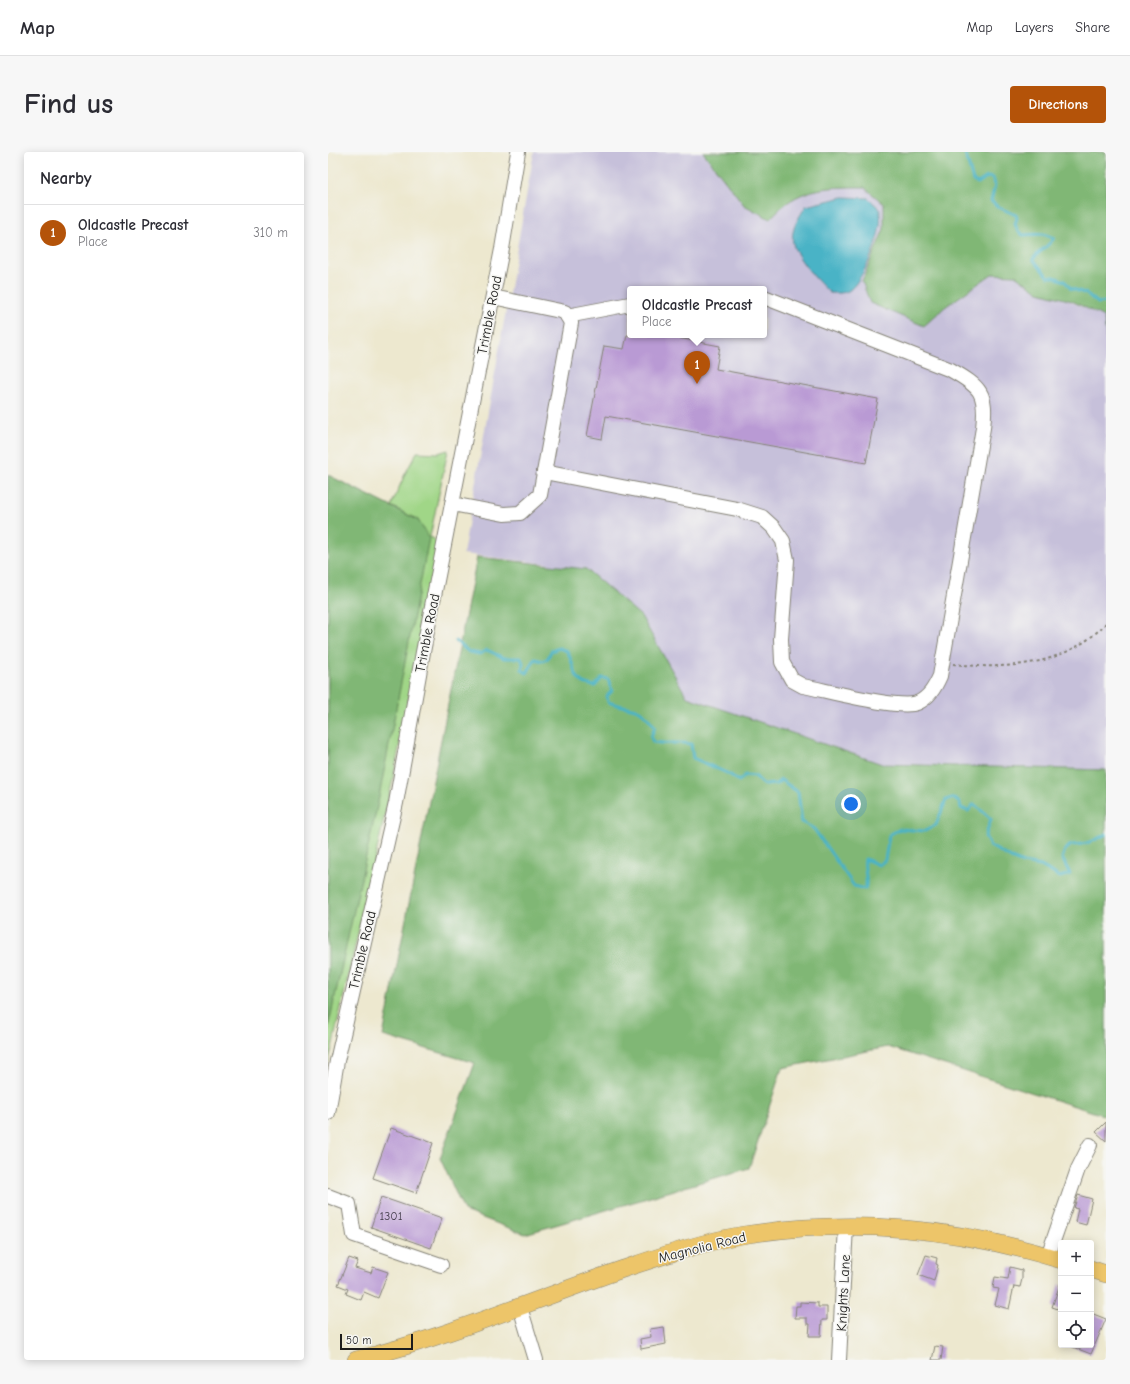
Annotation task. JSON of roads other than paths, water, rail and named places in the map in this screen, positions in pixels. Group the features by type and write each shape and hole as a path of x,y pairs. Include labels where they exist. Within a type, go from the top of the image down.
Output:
{"main road":[{"name":"Magnolia Road","path":"356,1360 476,1324 579,1284 664,1255 742,1235 846,1226 890,1227 936,1231 986,1239 1055,1258"},
{"path":"1094,1270 1106,1274"}],"street":[{"name":"Trimble Road","path":"328,1113 337,1061 396,803 518,152"},
{"path":"452,504 504,514 520,513 540,495 571,323 565,312 556,309 492,297"},
{"path":"544,472 737,509 762,516 774,528 783,541 787,560 781,639 782,662 792,680 803,686 900,706 916,704 925,699 934,689 940,676 983,428 986,409 984,399 971,382 951,370 767,298"},
{"path":"567,316 627,305"},
{"path":"1055,1258 1078,1169 1090,1145"},
{"path":"328,1196 349,1204 354,1235 442,1265"},
{"name":"Knights Lane","path":"839,1360 846,1226"},
{"path":"520,1307 536,1360"}],"water":[{"path":"843,197 868,198 880,209 879,232 870,259 856,284 846,292 830,293 803,263 795,249 792,238 794,228 806,206"}],"waterway":[{"path":"965,152 973,181 978,183 987,177 993,178 995,185 991,201 998,207 1016,215 1017,218 1015,224 1018,231 1023,235 1043,234 1054,238 1033,259 1048,277 1054,277 1065,281 1070,288 1087,294 1098,303 1106,302"},
{"path":"456,641 469,652 480,654 487,650 504,658 521,658 523,663 522,670 527,673 535,659 543,661 548,658 551,651 559,648 567,651 576,674 582,682 595,686 602,678 608,679 612,691 607,696 608,702 639,710 649,719 655,727 651,737 653,742 691,744 693,758 729,774 739,781 745,775 755,776 764,785 776,784 781,780 798,792 802,822 814,829 854,886 865,889 865,859 879,865 885,860 889,835 900,829 925,831 936,825 946,800 953,798 960,803 961,808 968,811 974,804 991,819 985,837 990,846 1011,858 1023,863 1041,866 1060,877 1070,874 1062,858 1065,850 1071,845 1089,842 1106,834"}],"place":[{"name":"Oldcastle Precast","path":"697,384"}]}
